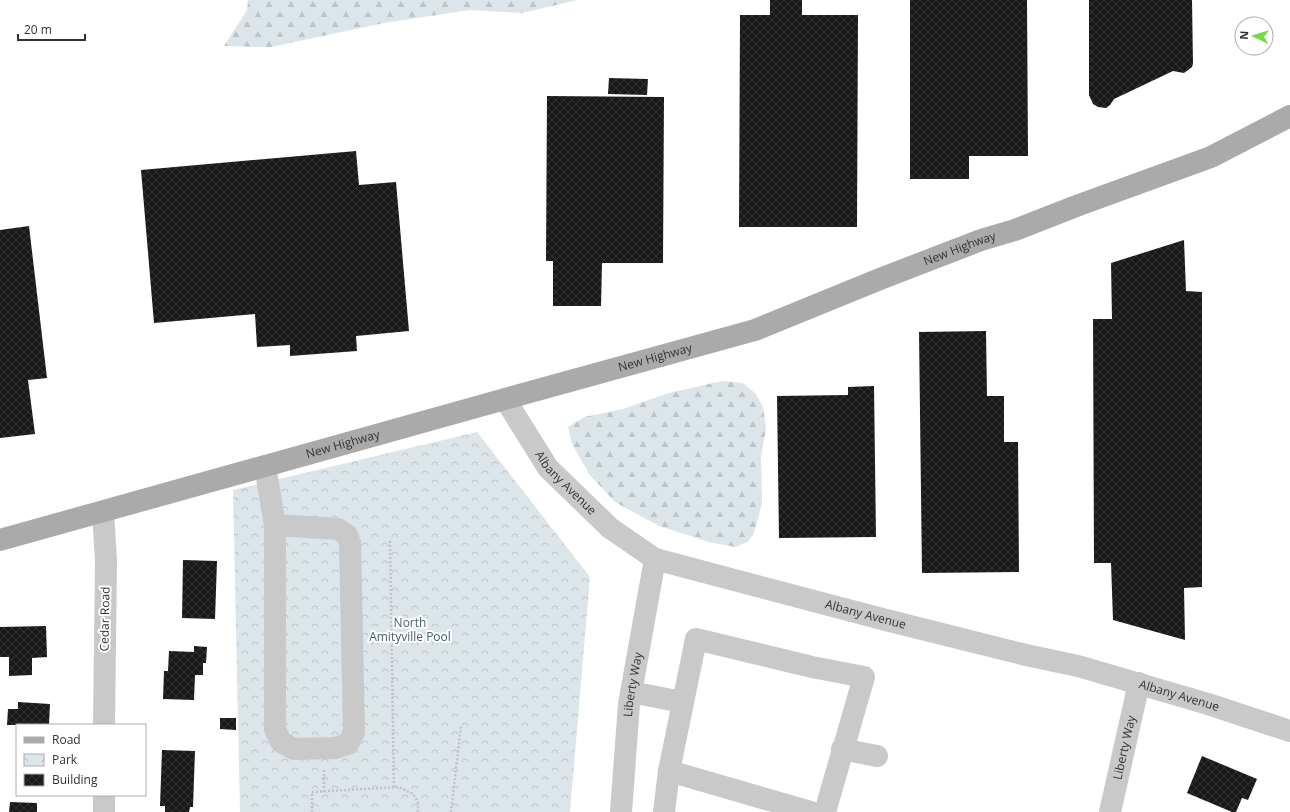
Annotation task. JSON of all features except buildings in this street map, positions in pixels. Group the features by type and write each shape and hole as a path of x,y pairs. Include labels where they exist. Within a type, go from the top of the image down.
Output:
{"main road":[{"name":"New Highway","path":"0,540 755,330 981,240 1015,230 1211,157 1290,116"}],"street":[{"name":"Albany Avenue","path":"505,399 548,468 610,528 654,559 879,618 1026,655 1078,666 1208,704 1290,731"},
{"path":"265,466 275,525 276,729 281,742 294,749 335,748 348,744 354,732 350,543 347,535 338,529 275,525"},
{"name":"Cedar Road","path":"103,512 106,561 104,724"},
{"name":"Liberty Way","path":"621,812 629,704 654,559"},
{"path":"664,812 669,771 696,639 812,667 864,677 825,812"},
{"name":"Liberty Way","path":"1110,812 1139,683"},
{"path":"631,692 682,702"},
{"path":"842,749 877,756"},
{"path":"669,771 754,804 811,812"},
{"path":"104,796 104,812"}],"path":[{"path":"390,541 394,788"},
{"path":"451,812 461,727"},
{"path":"312,812 312,792 399,787 413,794 418,802 418,812"}],"green space":[{"path":"248,0 578,0 522,13 470,10 384,23 271,47 224,46 247,10"},
{"path":"722,381 743,383 756,394 763,407 766,428 761,458 762,504 754,533 748,542 735,547 709,542 659,526 615,502 590,475 572,444 568,427 584,417 623,409 669,393"},
{"name":"North Amityville Pool","path":"477,432 590,577 570,812 240,812 233,490"}]}
